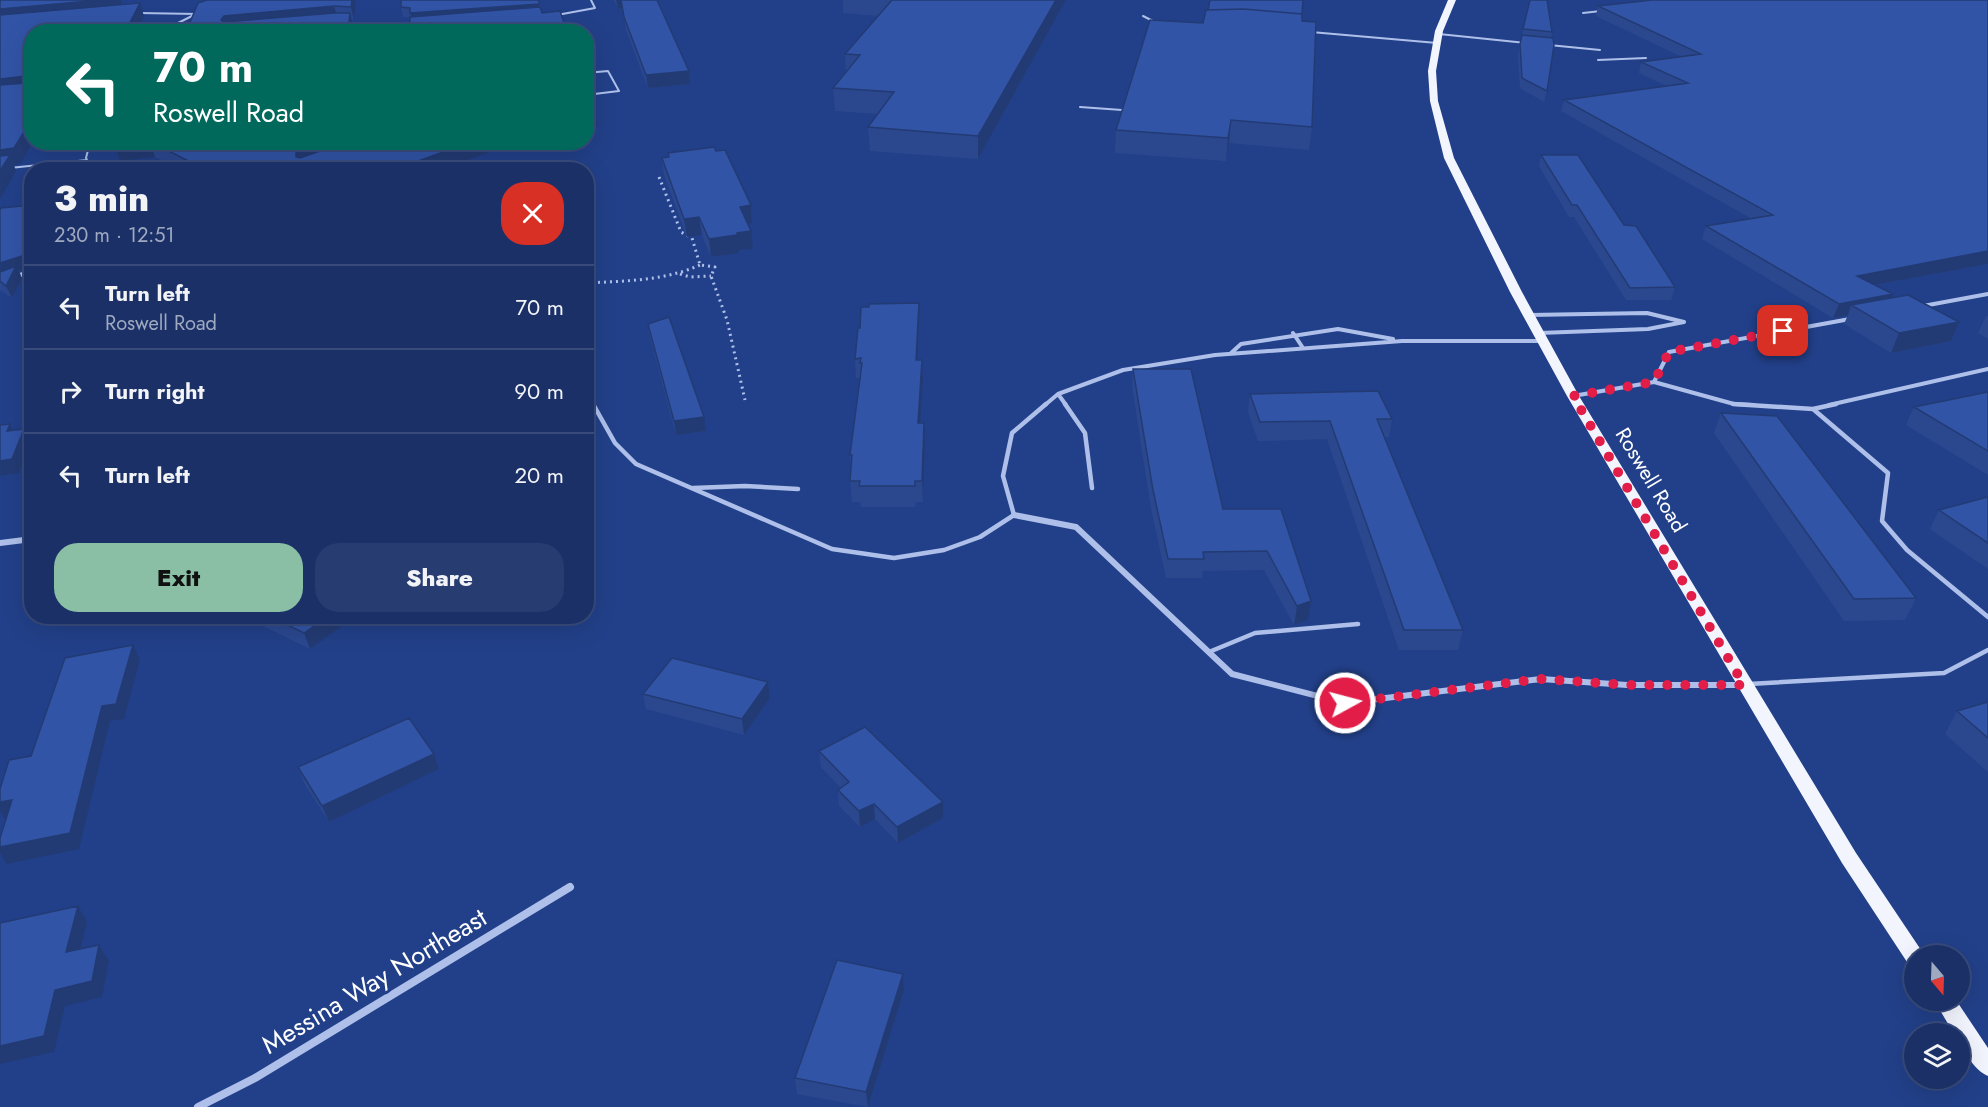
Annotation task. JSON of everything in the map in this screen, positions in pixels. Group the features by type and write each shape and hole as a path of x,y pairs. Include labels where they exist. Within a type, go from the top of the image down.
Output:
{"main road":[{"name":"Roswell Road","path":"1452,0 1438,38 1432,70 1434,101 1449,158 1573,396 1849,858 1907,945"},
{"path":"1951,1011 1988,1066"}],"street":[{"path":"1014,515 1076,527 1232,674 1345,703 1540,679 1627,685 1744,685"},
{"path":"0,543 24,539"},
{"name":"Messina Way Northeast","path":"198,1107 255,1078 570,887"}],"lane":[{"path":"548,16 571,14 595,8 591,0"},
{"path":"1583,13 1605,10"},
{"path":"176,24 206,11"},
{"path":"131,14 155,12 197,14"},
{"path":"1143,16 1158,24"},
{"path":"345,22 370,24"},
{"path":"1301,31 1533,43"},
{"path":"1544,44 1600,50"},
{"path":"1598,60 1646,58"},
{"path":"594,72 608,71 619,91 594,94"},
{"path":"1080,107 1122,110"},
{"path":"68,162 87,160 89,150"},
{"path":"0,169 24,167"},
{"path":"10,278 24,274"},
{"path":"1920,306 1988,294"},
{"path":"594,405 615,443 636,464 832,549 894,558 953,547 980,537 1014,515 1003,476 1012,433 1058,394 1123,370 1230,354 1402,341 1542,337 1648,329 1684,322 1647,313 1529,315"},
{"path":"1654,382 1669,352 1851,319"},
{"path":"1230,354 1241,344 1293,333 1338,330 1402,341"},
{"path":"1293,333 1303,348"},
{"path":"1573,396 1654,382 1734,404 1813,409 1988,369"},
{"path":"1058,394 1085,433 1092,488"},
{"path":"1813,409 1888,473 1882,521 1907,550 1988,617"},
{"path":"691,488 745,486 798,489"},
{"path":"1209,652 1254,633 1358,624"},
{"path":"1744,685 1944,673 1988,650"}],"path":[{"path":"659,177 681,232 692,238 700,265"},
{"path":"594,282 650,279 680,274 700,265 715,267 711,276"},
{"path":"680,274 690,277 711,276"},
{"path":"711,276 727,320 745,400"}],"building":[{"path":"0,0 101,0 0,9"},
{"path":"207,0 352,0 351,7 334,6 224,16 221,20 224,22 350,13 349,24 189,24 198,3"},
{"path":"401,0 539,0 539,4 410,13 410,8 401,7"},
{"path":"621,0 657,0 689,71 646,75 624,17"},
{"path":"892,0 1056,0 978,136 868,127 894,92 833,88 860,55 845,54"},
{"path":"1210,0 1303,0 1302,14 1244,9 1208,10"},
{"path":"1530,0 1547,0 1552,32 1523,29"},
{"path":"1652,0 1988,0 1988,251 1857,276 1893,294 1839,304 1706,226 1773,215 1564,100 1688,83 1641,62 1701,54 1598,6"},
{"path":"140,3 129,24 24,24 24,76 0,79 0,15"},
{"path":"540,7 542,13 560,11 564,24 410,24 410,17"},
{"path":"1244,9 1302,14 1302,21 1316,22 1312,127 1231,120 1228,138 1116,130 1150,20 1203,23 1206,10"},
{"path":"1522,35 1553,38 1547,91 1522,78 1520,44"},
{"path":"24,83 24,132 14,148 0,150 0,85"},
{"path":"714,147 716,151 725,150 751,205 740,207 751,231 709,239 699,217 684,219 662,158 669,157 668,153"},
{"path":"167,150 302,150 296,152 296,157 300,158 323,150 449,150 415,162 190,162"},
{"path":"10,155 0,171 0,156"},
{"path":"1541,155 1578,155 1624,225 1636,226 1675,287 1630,288 1577,205 1572,205"},
{"path":"24,206 24,252 22,256 0,263 0,210"},
{"path":"16,266 6,286 0,281 0,272"},
{"path":"1908,295 1959,322 1899,333 1851,305"},
{"path":"919,303 916,360 922,360 918,423 924,423 922,481 915,481 915,486 859,486 860,481 850,481 852,455 850,455 862,363 860,363 861,358 855,359 861,307 869,307 869,304"},
{"path":"669,317 704,417 674,421 648,324"},
{"path":"1133,369 1191,369 1223,509 1281,509 1311,601 1297,606 1267,551 1203,552 1204,559 1168,559 1153,490"},
{"path":"1378,391 1392,419 1377,419 1463,630 1404,630 1330,421 1260,422 1250,394"},
{"path":"1988,392 1988,451 1914,407"},
{"path":"1721,413 1777,416 1916,598 1854,599"},
{"path":"10,424 7,431 24,429 12,459 0,461 0,425"},
{"path":"1988,497 1988,543 1939,510"},
{"path":"285,624 317,624 304,633"},
{"path":"133,645 116,704 102,706 70,833 0,847 0,838 12,800 0,802 0,789 9,760 31,756 65,658"},
{"path":"672,658 768,682 742,719 643,694"},
{"path":"1988,702 1988,738 1957,711"},
{"path":"409,718 434,754 322,806 298,767"},
{"path":"865,727 943,802 897,827 874,804 859,811 838,790 849,782 819,751"},
{"path":"78,906 66,952 99,945 92,981 55,990 44,1036 0,1046 0,923"},
{"path":"837,960 903,974 866,1092 795,1078"}],"route":[{"path":"1345,703 1540,679 1627,685 1744,685 1573,396 1654,382 1669,352 1783,331"}]}
